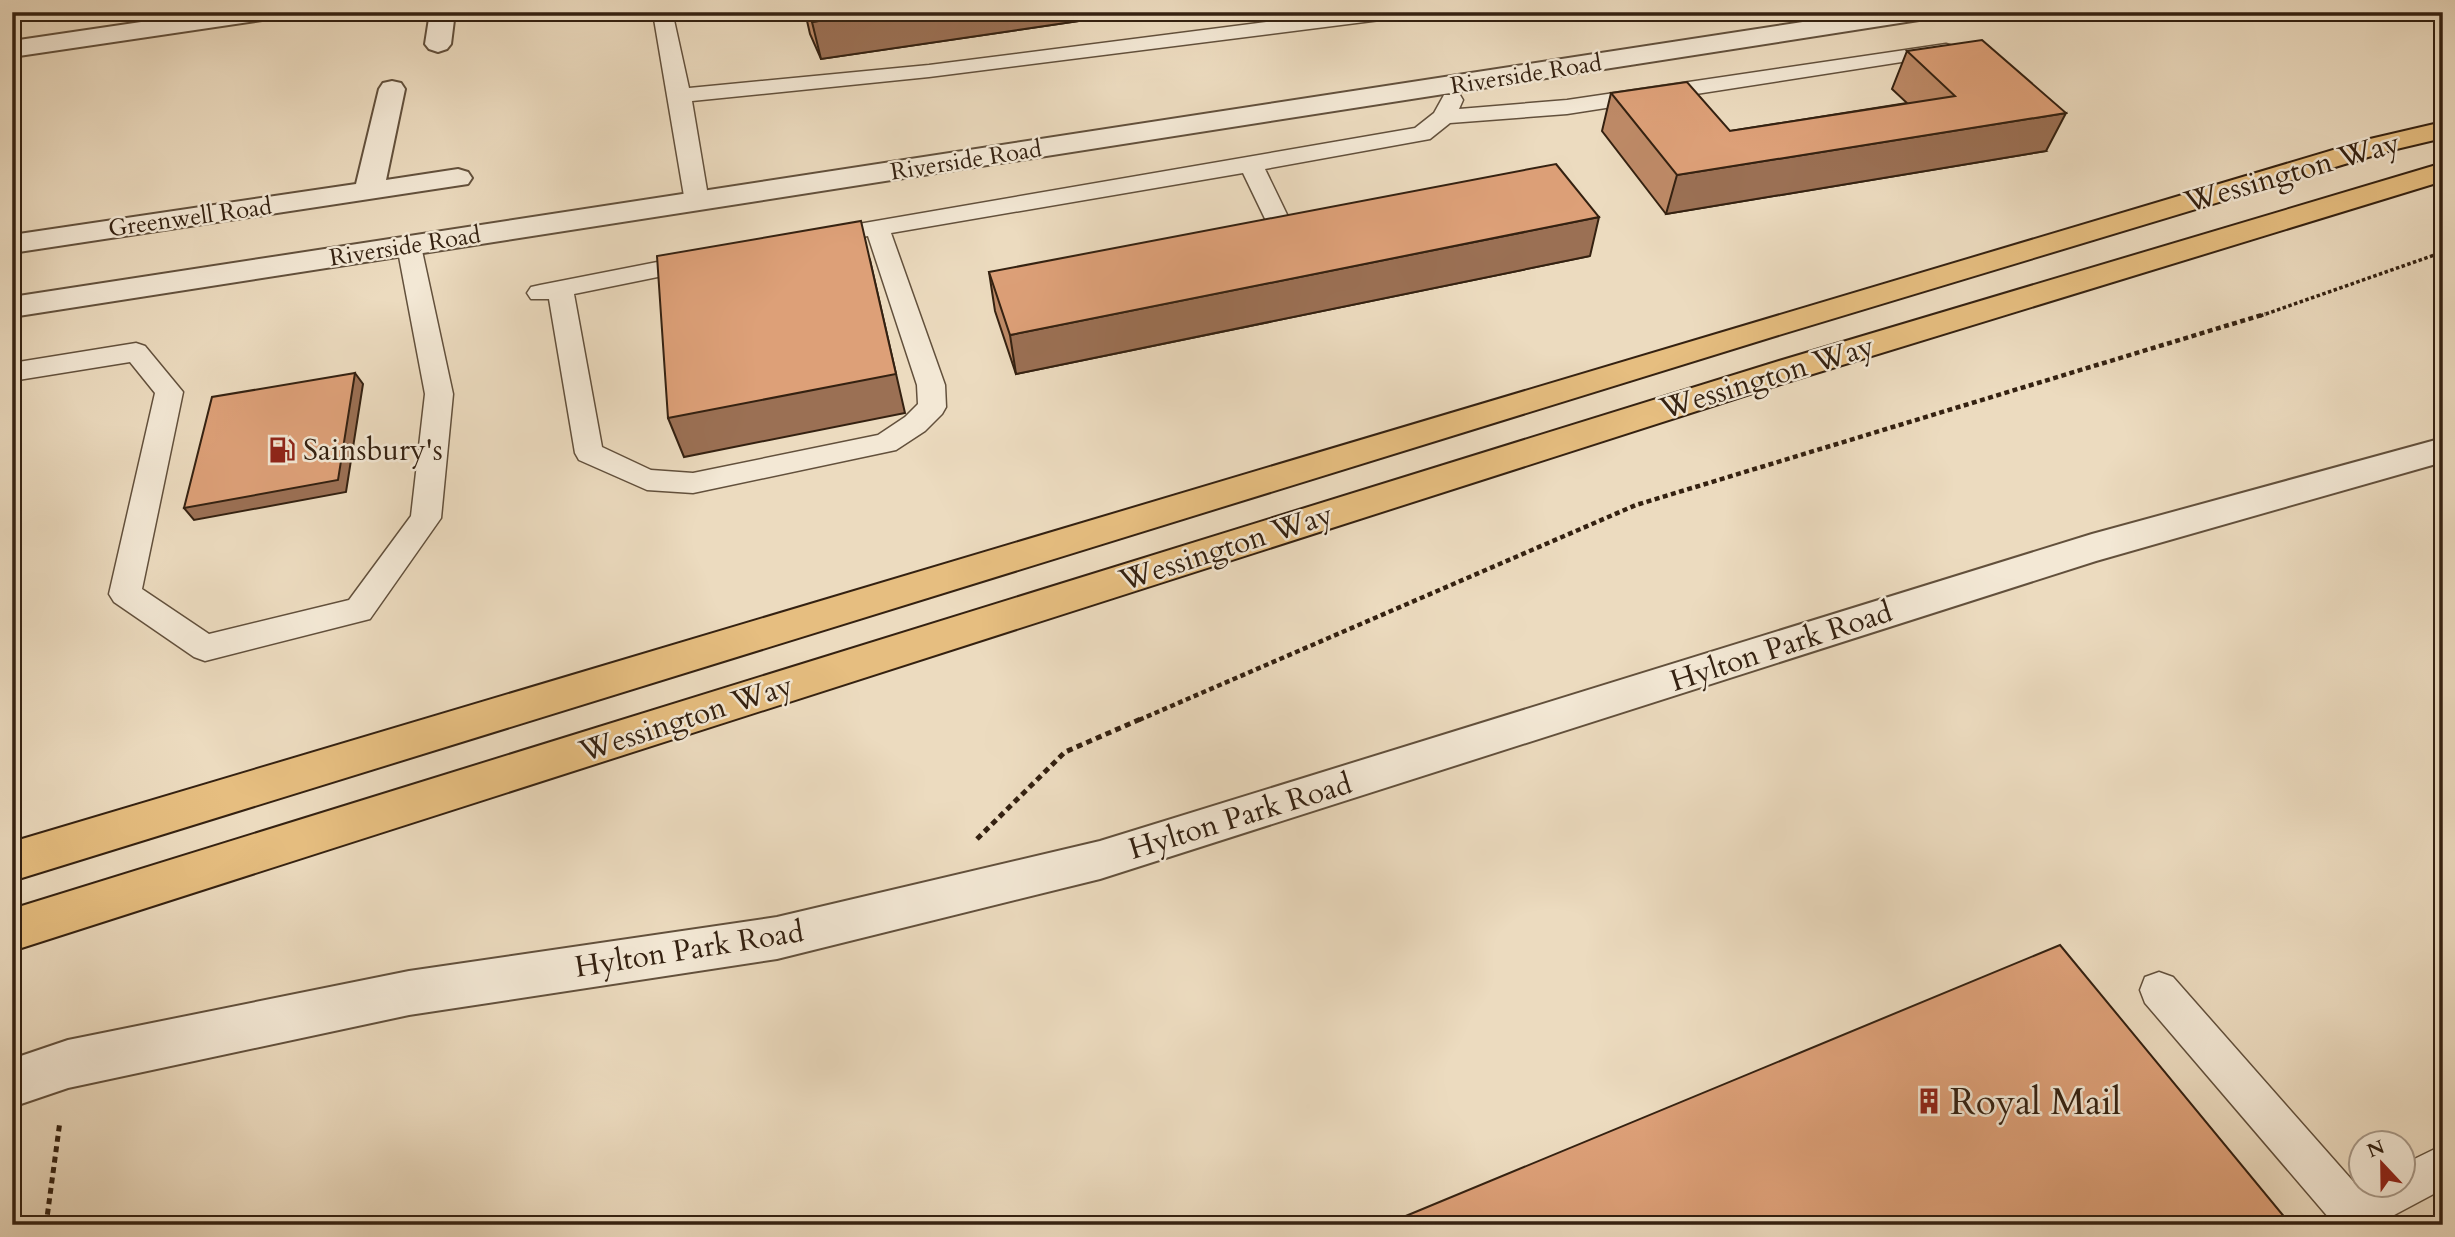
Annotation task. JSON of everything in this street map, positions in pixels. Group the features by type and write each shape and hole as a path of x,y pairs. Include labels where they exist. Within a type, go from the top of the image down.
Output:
{"main road":[{"name":"Wessington Way","path":"12,862 1760,330 2366,148 2443,131"},
{"name":"Wessington Way","path":"12,930 1791,369 2443,172"}],"street":[{"path":"12,49 262,12"},
{"path":"438,44 443,12"},
{"name":"Riverside Road","path":"12,307 1907,13"},
{"path":"369,191 391,89"},
{"name":"Greenwell Road","path":"12,244 458,178"},
{"name":"Hylton Park Road","path":"12,1083 68,1064 409,993 777,938 1100,860 2092,548 2443,450"}],"lane":[{"path":"670,12 664,19 697,202"},
{"path":"680,96 929,71 1396,12"},
{"path":"1444,117 1567,107 1964,49"},
{"path":"798,242 877,226 1251,165 1422,134 1444,117 1458,84"},
{"path":"1251,165 1281,227"},
{"path":"719,258 550,291 589,453 647,480 693,483 886,443 915,424 932,407 931,385 877,226"},
{"path":"12,372 136,352 169,392 125,594 205,648 359,610 426,518 439,394 409,246"},
{"path":"2159,990 2358,1219 2443,1166"}],"path":[{"path":"969,847 1065,752 1636,505 2263,315 2443,251"}],"building":[{"path":"808,12 880,12 812,22"},
{"path":"1982,40 2066,113 1677,175 1611,93 1687,82 1730,131 1955,96 1907,51"},
{"path":"1556,164 1599,217 1010,335 989,272"},
{"path":"861,221 896,374 668,418 657,256"},
{"name":"Sainsbury's","path":"355,373 338,480 184,508 212,397"},
{"name":"Royal Mail","path":"2060,945 2291,1225 1384,1225"}],"place":[{"name":"Sainsbury's","path":"282,450"},
{"name":"Royal Mail","path":"1929,1101"}]}
